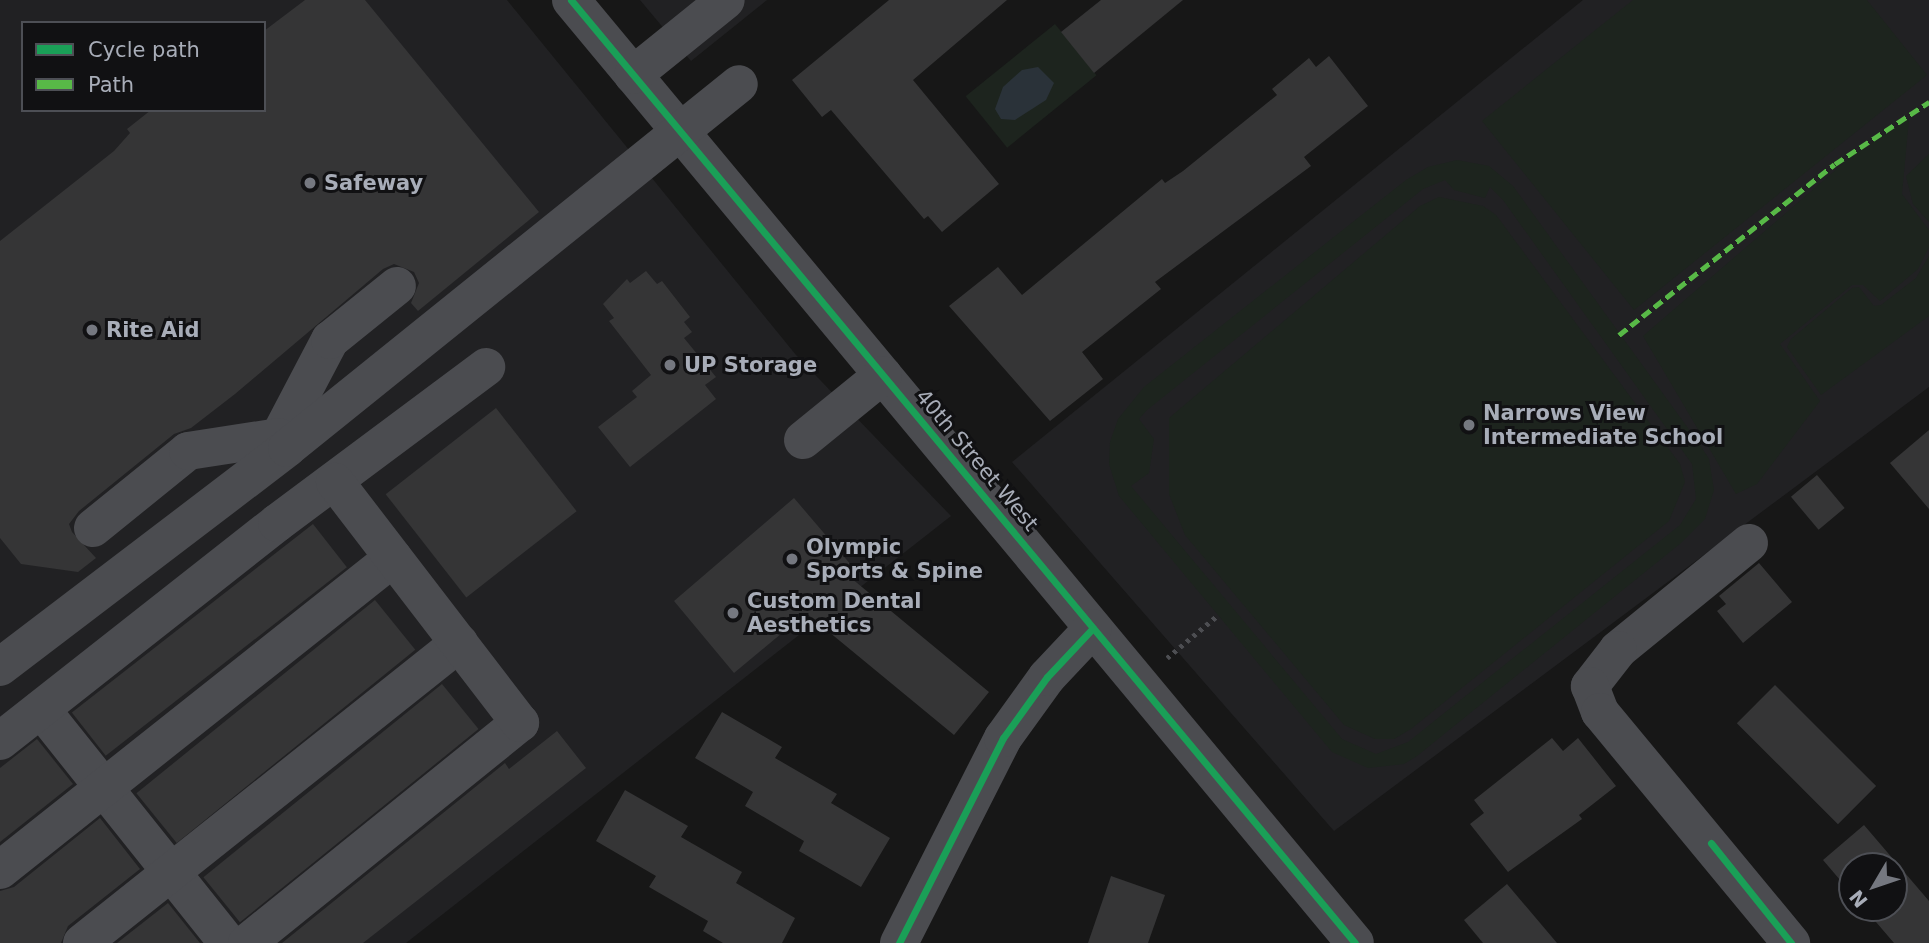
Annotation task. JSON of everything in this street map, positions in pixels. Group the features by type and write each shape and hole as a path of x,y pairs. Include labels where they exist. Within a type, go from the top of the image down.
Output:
{"street":[{"name":"40th Street West","path":"571,0 1355,943"},
{"path":"633,75 726,0"},
{"path":"0,667 739,84"},
{"path":"283,442 330,340 397,286"},
{"path":"0,741 486,367"},
{"path":"803,440 883,375"},
{"path":"93,528 188,451 283,442"},
{"path":"247,943 520,723 335,482"},
{"path":"1749,542 1618,650 1590,686 1600,712 1791,943"},
{"path":"0,870 393,558"},
{"path":"899,943 1003,738 1047,677 1093,628"},
{"path":"82,943 459,643"},
{"path":"41,709 228,943"}],"path":[{"path":"1167,657 1218,615"}],"shaded area":[{"path":"0,0 507,0 796,355 951,516 406,943 0,943"},
{"path":"640,0 767,0 691,61"},
{"name":"Narrows View Intermediate School","path":"1583,0 1929,0 1929,387 1334,831 1012,462"},
{"path":"1633,0 1867,0 1927,75 1634,310 1482,121"},
{"path":"1055,24 1097,75 1007,148 966,96"},
{"path":"1038,67 1054,83 1046,100 1015,120 1001,119 995,109 1003,87 1022,70"},
{"path":"1909,119 1902,194 1929,230 1929,247 1918,269 1880,301 1863,285 1852,285 1780,344 1820,401 1757,484 1736,494 1643,336 1853,155"},
{"path":"1929,154 1929,222 1913,204 1906,176"},
{"path":"1457,160 1489,166 1513,186 1698,442 1709,459 1714,490 1705,519 1681,543 1417,756 1404,764 1368,768 1332,752 1119,496 1109,464 1110,442 1118,419 1144,387 1406,180 1428,167","holes":["1445,180 1454,190 1485,198 1490,187 1503,200 1692,464 1696,499 1680,525 1408,742 1376,754 1342,739 1131,486 1149,473 1154,439 1139,419 1423,189"]},
{"path":"1439,197 1483,206 1496,215 1680,464 1685,482 1669,521 1411,729 1394,739 1375,739 1344,725 1185,535 1169,494 1169,418 1420,206"},
{"path":"1929,256 1929,316 1821,395 1787,347 1791,339 1852,288 1859,287 1874,306 1881,305 1916,278"}],"building":[{"name":"Safeway","path":"305,0 365,0 539,212 418,311 411,303 419,283 414,272 394,264 383,269 235,394 191,428 174,434 79,511 69,524 72,532 96,558 78,572 21,564 0,538 0,241 114,151 130,133 127,129 148,112 266,112 266,29"},
{"path":"889,0 1007,0 913,80 999,184 942,232 928,216 924,219 831,110 822,117 792,80"},
{"path":"1101,0 1183,0 1094,73 1061,32"},
{"path":"1329,56 1368,106 1304,157 1311,166 1155,282 1161,289 1082,352 1103,379 1050,421 949,306 998,267 1022,295 1162,179 1165,183 1183,171 1277,95 1272,89 1309,58 1316,67"},
{"name":"UP Storage","path":"646,271 657,284 662,281 690,317 684,322 692,332 684,338 716,377 705,385 716,399 630,467 598,427 637,397 632,391 651,375 609,321 614,318 603,304 627,279 630,283"},
{"path":"496,408 577,511 466,597 386,494"},
{"path":"1929,430 1929,509 1890,463"},
{"path":"1817,475 1845,508 1819,530 1791,497"},
{"path":"794,498 852,566 845,573 989,692 954,735 806,613 734,673 674,601"},
{"path":"313,524 347,567 106,756 72,712"},
{"path":"1759,563 1792,602 1743,643 1717,611 1726,604 1719,596"},
{"path":"375,600 415,650 177,843 136,793"},
{"path":"442,684 479,729 240,922 203,877"},
{"path":"1775,685 1876,786 1838,824 1737,723"},
{"path":"722,712 782,747 775,758 837,794 831,803 890,838 861,887 799,851 804,841 745,806 753,792 695,758"},
{"path":"557,731 586,768 363,943 282,943 505,763 509,769"},
{"path":"1552,738 1563,751 1578,738 1616,786 1579,815 1582,819 1508,872 1470,824 1484,813 1474,800"},
{"path":"37,739 73,784 0,842 0,768"},
{"path":"625,790 688,826 681,837 742,872 736,883 795,918 782,943 723,943 703,931 708,921 649,887 656,876 596,841"},
{"path":"100,818 140,869 68,926 61,943 0,943 0,891 14,887"},
{"path":"1864,825 1887,852 1838,852 1838,878 1823,860"},
{"path":"1111,876 1165,895 1148,943 1088,943"},
{"path":"1908,876 1929,901 1929,943 1894,943 1876,922 1908,922"},
{"path":"1507,884 1557,943 1483,943 1464,920"},
{"path":"168,903 200,943 117,943"}],"marked path":[{"path":"1619,335 1835,164 1929,102"}],"cycle path":[{"path":"571,0 1355,943"},
{"path":"899,943 1003,738 1047,677 1093,628"},
{"path":"1711,843 1791,943"}],"place":[{"name":"Safeway","path":"310,183"},
{"name":"Rite Aid","path":"92,330"},
{"name":"UP Storage","path":"670,365"},
{"name":"Narrows View Intermediate School","path":"1469,425"},
{"name":"Olympic Sports & Spine","path":"792,559"},
{"name":"Custom Dental Aesthetics","path":"733,613"}]}
